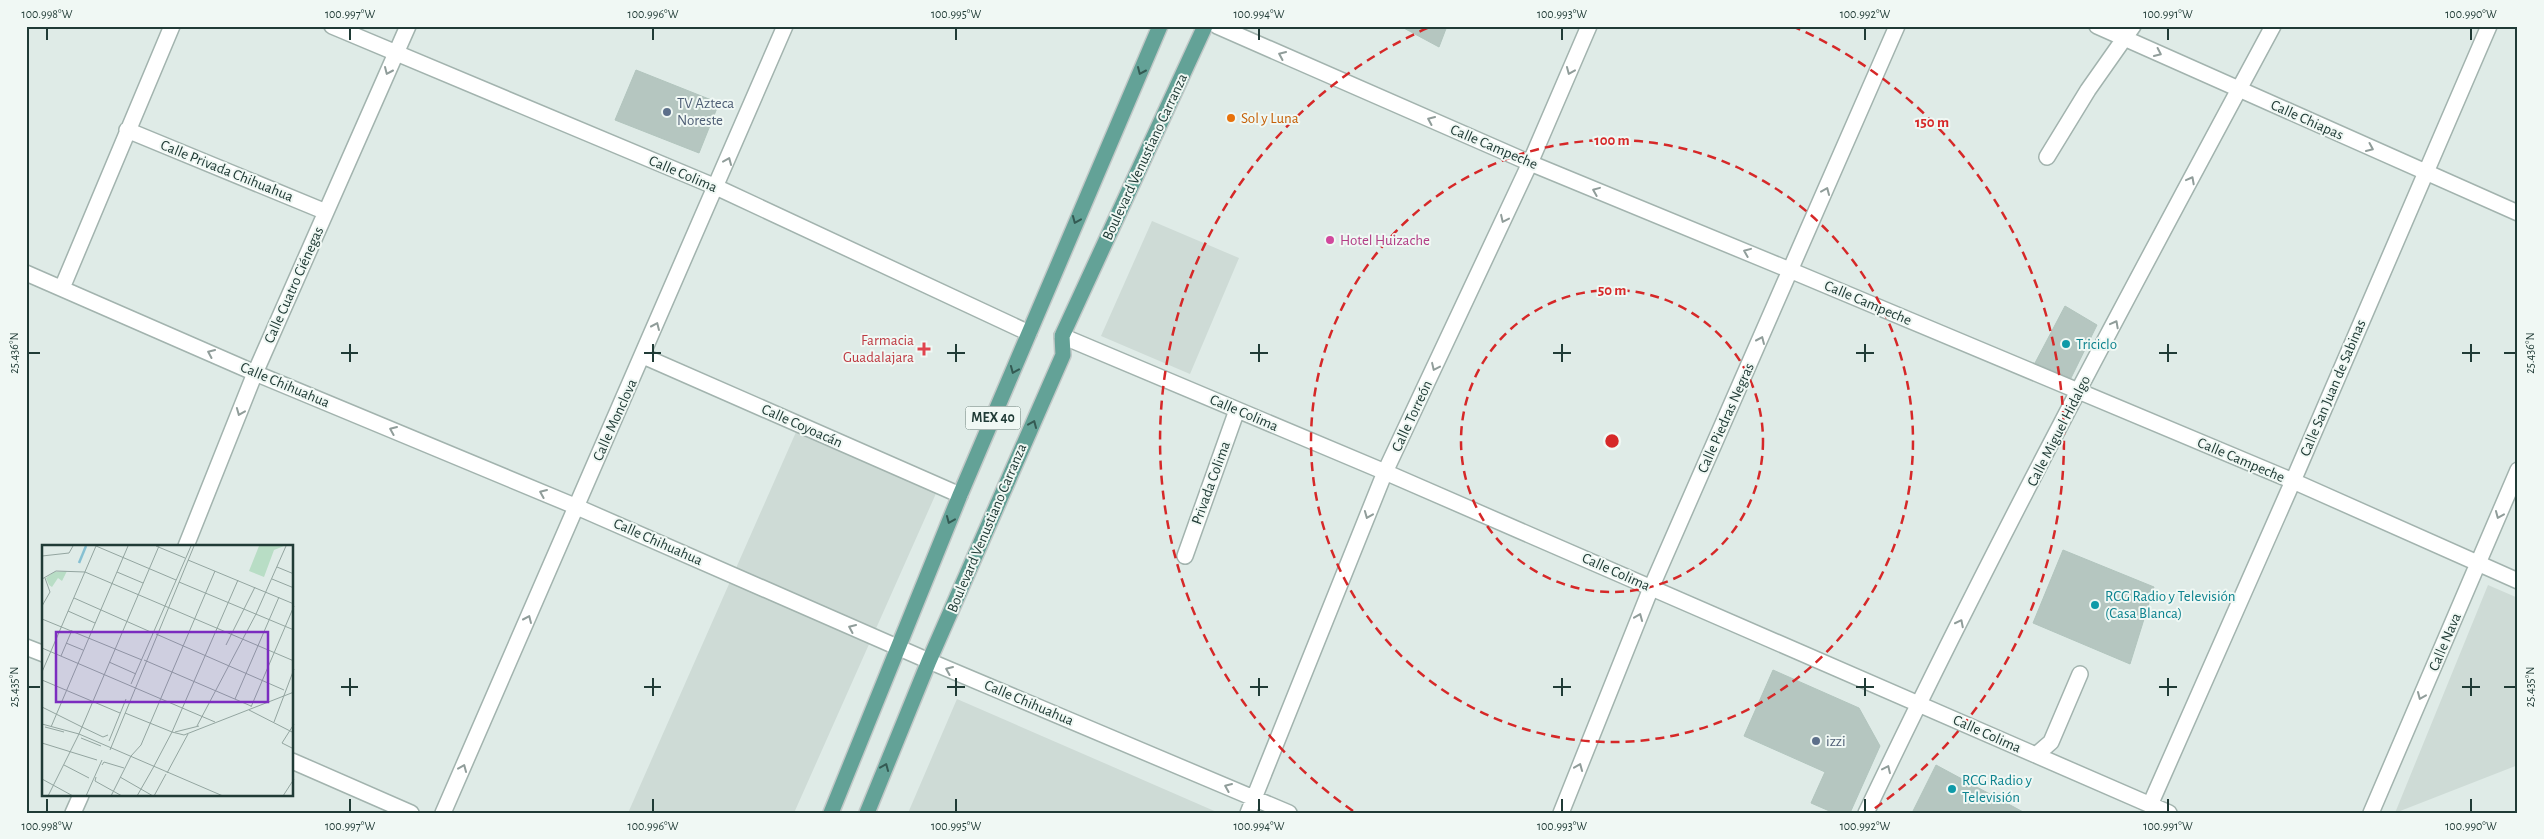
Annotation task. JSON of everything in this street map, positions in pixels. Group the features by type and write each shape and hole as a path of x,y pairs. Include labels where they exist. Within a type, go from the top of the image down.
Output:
{"main road":[{"name":"MEX 40","path":"831,813 960,495 1160,26"},
{"name":"Boulevard Venustiano Carranza","path":"867,813 929,661 1063,355 1062,336 1206,26"}],"street":[{"path":"62,288 172,26"},
{"name":"Calle Colima","path":"332,26 716,188 1029,333"},
{"name":"Calle Cuatro Ciénegas","path":"186,545 255,373 408,26"},
{"name":"Calle Monclova","path":"443,813 785,26"},
{"name":"Calle Campeche","path":"1217,26 1530,164 1792,271 2293,481 2518,581"},
{"name":"Calle Torreón","path":"1248,813 1386,472 1530,164 1589,26"},
{"name":"Calle Piedras Negras","path":"1561,813 1651,588 1792,271 1897,26"},
{"name":"Calle Chiapas","path":"2097,26 2129,32 2239,90 2518,213"},
{"name":"Calle Miguel Hidalgo","path":"1866,813 1918,704 2079,392 2273,26"},
{"name":"Calle San Juan de Sabinas","path":"2150,805 2293,481 2489,26"},
{"path":"2047,157 2088,90 2129,32"},
{"name":"Calle Privada Chihuahua","path":"127,130 326,212"},
{"name":"Calle Chihuahua","path":"26,272 255,373 577,506 929,661 1289,813"},
{"name":"Calle Colima","path":"1062,336 1386,472 2169,813"},
{"name":"Calle Coyoacán","path":"643,356 960,495"},
{"name":"Privada Colima","path":"1185,556 1237,410"},
{"name":"Calle Nava","path":"2371,813 2518,470"},
{"path":"26,647 42,653"},
{"path":"2036,755 2051,742 2080,674"},
{"path":"294,762 410,813"},
{"path":"73,813 81,796"}],"shaded area":[{"path":"1152,221 1239,258 1190,374 1101,336"},
{"path":"800,423 942,480 794,813 628,813"},
{"path":"2488,585 2518,598 2518,765 2395,813"},
{"path":"957,699 1219,813 908,813"}],"building":[{"path":"1400,26 1447,26 1439,47"},
{"name":"TV Azteca Noreste","path":"636,70 719,103 699,153 615,120"},
{"name":"Triciclo","path":"2065,306 2097,325 2071,378 2035,363"},
{"name":"RCG Radio y Televisión (Casa Blanca)","path":"2063,550 2154,587 2130,664 2033,623"},
{"name":"izzi","path":"1773,670 1859,708 1880,746 1850,813 1834,813 1811,803 1825,772 1744,736"},
{"name":"RCG Radio y Televisión","path":"1936,765 2025,813 1912,813"}],"place":[{"name":"TV Azteca Noreste","path":"667,112"},
{"name":"Sol y Luna","path":"1231,118"},
{"name":"Hotel Huizache","path":"1330,240"},
{"name":"Triciclo","path":"2066,344"},
{"name":"Farmacia Guadalajara","path":"924,349"},
{"name":"RCG Radio y Televisión (Casa Blanca)","path":"2095,605"},
{"name":"izzi","path":"1816,741"},
{"name":"RCG Radio y Televisión","path":"1952,789"}]}
